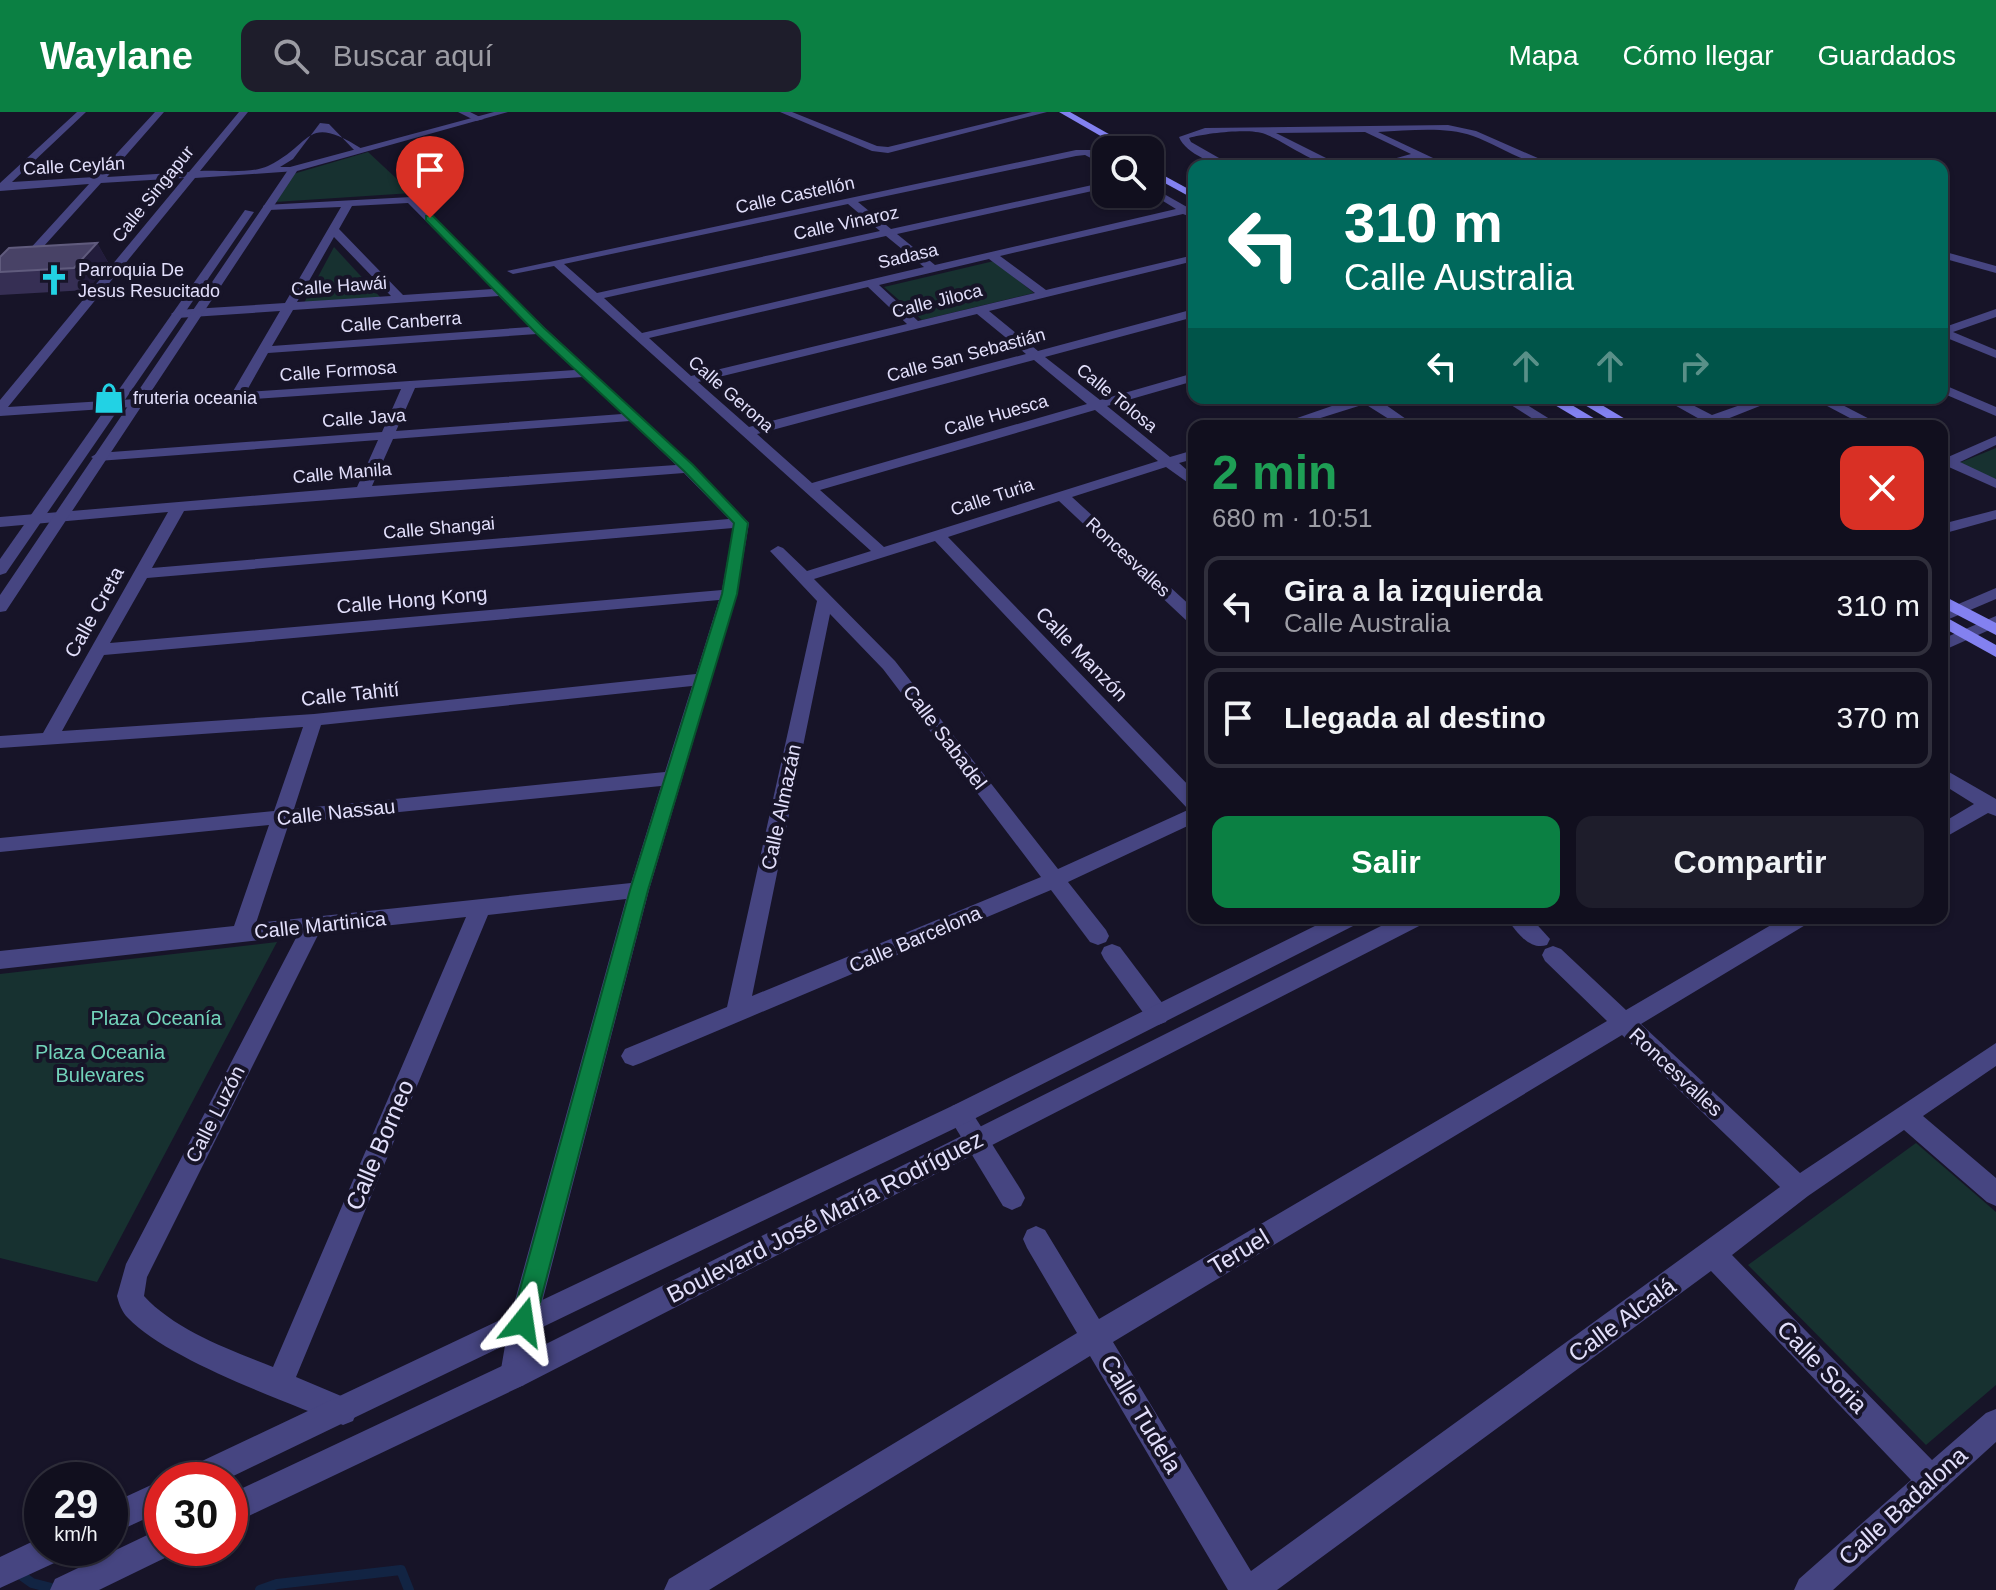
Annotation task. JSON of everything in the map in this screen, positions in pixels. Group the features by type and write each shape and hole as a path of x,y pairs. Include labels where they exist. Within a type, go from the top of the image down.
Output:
{"main road":[{"path":"1045,112 1092,138"},
{"path":"1063,112 1107,136"},
{"path":"1164,168 1188,181"},
{"path":"1164,179 1188,193"},
{"path":"1561,404 1589,420"},
{"path":"1591,404 1619,420"},
{"path":"1948,604 1993,626"},
{"path":"1948,623 1996,652"}],"street":[{"path":"1,186 82,112"},
{"path":"21,265 160,112"},
{"name":"Calle Singapur","path":"0,411 244,112"},
{"name":"Calle Ceylán","path":"1,186 280,169 474,114 504,112"},
{"path":"784,112 875,149 888,150 1045,112"},
{"path":"0,570 312,124 323,119 332,122 355,148"},
{"path":"1365,129 1431,160"},
{"path":"1217,160 1187,144 1184,137 1205,131 1458,129 1536,160"},
{"path":"1265,131 1325,160"},
{"name":"Calle Castellón","path":"513,271 1084,152 1092,156"},
{"path":"1398,160 1419,155"},
{"path":"0,607 268,207 280,169"},
{"name":"Calle Vinaroz","path":"593,297 1092,188"},
{"path":"1164,197 1188,212"},
{"path":"268,207 411,200 540,330 688,468 741,523 729,594 639,890 523,1322 514,1375"},
{"path":"849,200 933,269"},
{"path":"237,396 349,202"},
{"name":"Sadasa","path":"639,337 991,255 1188,213"},
{"path":"334,231 400,299"},
{"path":"991,255 1044,294"},
{"path":"1948,256 1996,270"},
{"name":"Calle Jiloca","path":"689,380 1188,259"},
{"name":"Calle Gerona","path":"556,262 882,553"},
{"path":"870,283 915,325"},
{"name":"Calle Hawái","path":"177,314 504,292"},
{"name":"Calle Tolosa","path":"980,310 1188,478"},
{"path":"1948,330 1996,313"},
{"name":"Calle San Sebastián","path":"748,432 1188,315"},
{"name":"Calle Canberra","path":"264,350 540,330"},
{"path":"1948,334 1996,354"},
{"name":"Calle Formosa","path":"0,411 584,373"},
{"name":"Calle Huesca","path":"809,488 1188,379"},
{"path":"363,491 410,384"},
{"path":"1948,391 1996,412"},
{"path":"1300,420 1349,404"},
{"path":"1377,404 1400,420"},
{"path":"1517,404 1544,420"},
{"path":"1681,404 1711,420"},
{"path":"1724,420 1760,404"},
{"path":"1831,404 1864,420"},
{"name":"Calle Java","path":"98,457 632,417"},
{"path":"1948,459 1996,440"},
{"name":"Calle Turia","path":"802,578 1188,456"},
{"path":"1948,461 1996,484"},
{"name":"Calle Manila","path":"0,522 363,491 688,468"},
{"name":"Roncesvalles","path":"1062,496 1188,612"},
{"name":"Calle Creta","path":"49,738 178,508"},
{"path":"1948,527 1996,514"},
{"name":"Calle Shangai","path":"141,574 741,523"},
{"name":"Calle Manzón","path":"938,535 1188,797"},
{"name":"Calle Sabadel","path":"778,551 889,665 1158,1015"},
{"path":"1948,616 1996,593"},
{"name":"Calle Hong Kong","path":"98,650 729,594"},
{"name":"Calle Almazán","path":"737,1013 825,601"},
{"path":"1948,643 1993,626"},
{"name":"Calle Tahití","path":"0,742 314,720 704,679"},
{"path":"242,934 314,720"},
{"name":"Calle Nassau","path":"0,845 673,778"},
{"path":"1948,779 1992,806"},
{"path":"1948,829 1992,806"},
{"name":"Calle Barcelona","path":"633,1056 1054,880 1188,818"},
{"name":"Calle Martinica","path":"0,960 639,890"},
{"name":"Calle Borneo","path":"280,1383 480,908"},
{"name":"Boulevard José María Rodríguez","path":"231,1462 960,1114 1338,924"},
{"name":"Boulevard José María Rodríguez","path":"248,1501 514,1375 1404,924"},
{"name":"Roncesvalles","path":"1524,924 1799,1188"},
{"name":"Teruel","path":"680,1590 1095,1337 1790,924"},
{"name":"Calle Luzón","path":"280,1383 234,1367 193,1347 150,1319 133,1304 130,1295 135,1273 312,927"},
{"name":"Calle Alcalá","path":"1248,1590 1713,1254 1799,1188 1996,1053"},
{"path":"960,1114 1012,1198"},
{"path":"1906,1117 1996,1194"},
{"name":"Calle Tudela","path":"1036,1239 1248,1590"},
{"name":"Calle Soria","path":"1713,1254 1932,1481"},
{"path":"280,1383 343,1411"},
{"name":"Calle Badalona","path":"1810,1590 1996,1423"},
{"path":"66,1590 144,1552"},
{"path":"0,1573 24,1561"}],"green space":[{"path":"368,152 412,193 275,202 293,174"},
{"path":"334,247 381,298 304,303"},
{"path":"994,261 1034,293 922,320 884,287"},
{"path":"1996,448 1996,481 1959,463"},
{"name":"Plaza Oceania Bulevares","path":"277,942 97,1282 0,1258 0,974"},
{"path":"1916,1143 1996,1212 1996,1385 1926,1445 1748,1265"}],"building":[{"path":"97,243 74,268 0,272 0,257 9,248"}],"waterway":[{"path":"260,1590 277,1584 401,1570 409,1590"},
{"path":"18,1573 32,1583 59,1590"}],"place":[{"name":"Parroquia De Jesus Resucitado","path":"54,280"},
{"name":"fruteria oceania","path":"109,398"}],"route":[{"path":"430,218 540,330 688,468 741,523 729,594 639,890 523,1322"}],"park label":[{"name":"Plaza Oceanía","path":"156,1018"}]}
